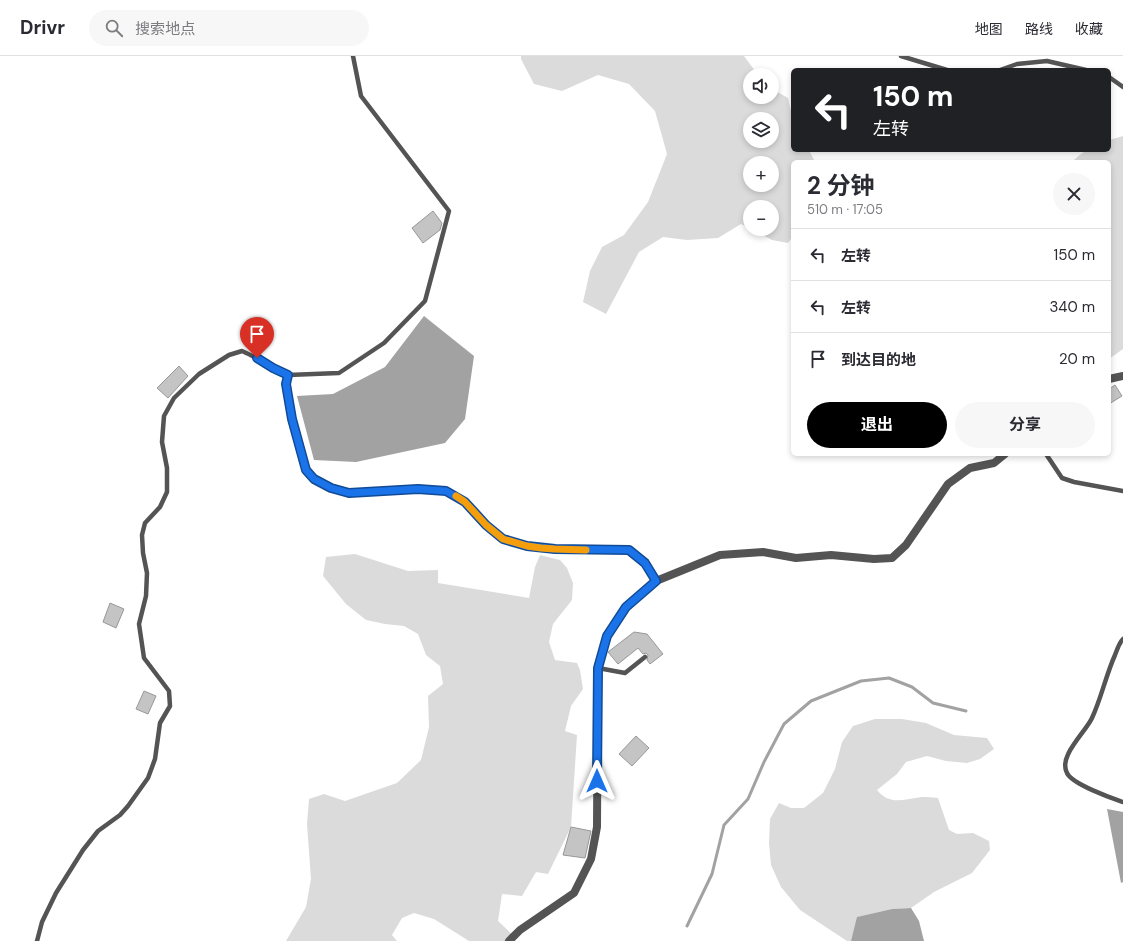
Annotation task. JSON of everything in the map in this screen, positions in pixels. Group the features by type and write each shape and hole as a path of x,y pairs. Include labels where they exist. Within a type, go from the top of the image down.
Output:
{"street":[{"path":"1111,379 1123,376"},
{"path":"509,941 520,930 574,893 591,859 597,827 598,668 607,636 626,607 656,581 720,555 763,552 796,558 831,556 874,559 892,558 906,545 948,484 970,468 994,463 1003,456"}],"lane":[{"path":"37,941 42,922 56,893 83,850 98,831 120,815 148,778 155,759 160,723 170,706 169,691 144,658 139,624 146,596 147,585 142,535 145,523 160,507 167,492 167,468 162,442 164,416 174,398 199,374 229,355 242,350 288,375 339,373 384,342 425,301 449,211 361,96 353,56"},
{"path":"901,56 940,68"},
{"path":"1006,68 1017,64 1047,61 1077,68"},
{"path":"1111,78 1123,87"},
{"path":"288,375 286,384 292,419 306,470 314,479 331,488 349,493 418,489 446,491 465,502 486,525 503,539 527,546 555,549 629,550 645,563 656,581"},
{"path":"1047,456 1062,478 1074,482 1123,491"},
{"path":"1123,639 1110,666 1092,718 1067,756 1064,766 1067,775 1080,783 1102,795 1123,802"},
{"path":"598,668 625,673 645,657"}],"shaded area":[{"path":"521,56 744,56 753,68 743,68 743,104 779,104 779,93 788,98 791,111 791,152 810,152 814,160 791,160 791,239 788,243 772,240 764,236 779,236 779,200 743,200 743,225 741,224 718,238 687,240 663,237 639,252 606,314 583,302 590,271 602,247 624,235 648,202 667,154 655,111 629,84 598,75 562,91 534,84 521,59"},
{"path":"1123,136 1123,349 1111,358 1111,160 1074,160 1085,152 1111,152 1111,139"},
{"path":"424,316 474,356 465,419 445,443 356,462 314,460 297,396 333,394 385,367"},
{"path":"355,554 408,571 438,570 438,583 529,598 535,567 540,555 560,560 567,568 573,583 572,600 553,624 549,642 555,660 577,663 580,670 583,689 571,706 565,731 577,735 571,827 548,874 536,872 522,896 502,894 498,921 514,936 509,941 469,941 434,919 414,913 402,918 392,935 397,941 286,941 306,907 311,879 307,824 309,799 324,794 345,801 397,783 421,760 429,727 428,696 443,684 440,666 426,655 418,634 404,626 366,620 346,604 323,576 326,557"},
{"path":"875,719 902,719 926,723 954,735 987,738 994,749 980,759 967,763 946,761 927,756 906,762 897,774 877,790 882,795 892,800 922,797 938,798 949,830 957,834 973,833 989,841 990,850 972,873 934,892 911,908 892,909 858,917 851,941 847,941 800,910 781,887 771,865 769,843 770,819 779,803 791,808 804,808 823,793 835,769 842,742 853,726"},
{"path":"1107,809 1123,812 1123,882 1121,883"},
{"path":"911,908 919,921 924,941 851,941 857,917 892,909"}],"building":[{"path":"433,211 442,223 440,230 423,243 412,228"},
{"path":"179,366 188,376 168,398 157,388"},
{"path":"1115,385 1122,396 1111,403 1111,388"},
{"path":"110,603 124,609 116,628 103,622"},
{"path":"634,632 647,634 663,654 650,664 647,660 648,655 646,653 643,654 638,648 618,664 608,652"},
{"path":"144,691 156,696 148,714 136,709"},
{"path":"636,736 649,748 632,766 619,754"},
{"path":"571,827 591,831 585,858 563,855"}],"waterway":[{"path":"687,926 712,874 724,825 748,799 764,762 784,724 811,701 861,681 889,678 912,687 933,703 966,711"}],"slow traffic":[{"path":"456,496 465,502 486,525 503,539 527,546 541,548 586,550"}],"route":[{"path":"257,358 288,375 286,384 292,419 306,470 314,479 331,488 349,493 418,489 446,491 465,502 486,525 503,539 527,546 555,549 629,550 645,563 656,581 626,607 607,636 598,668 597,781"}]}
